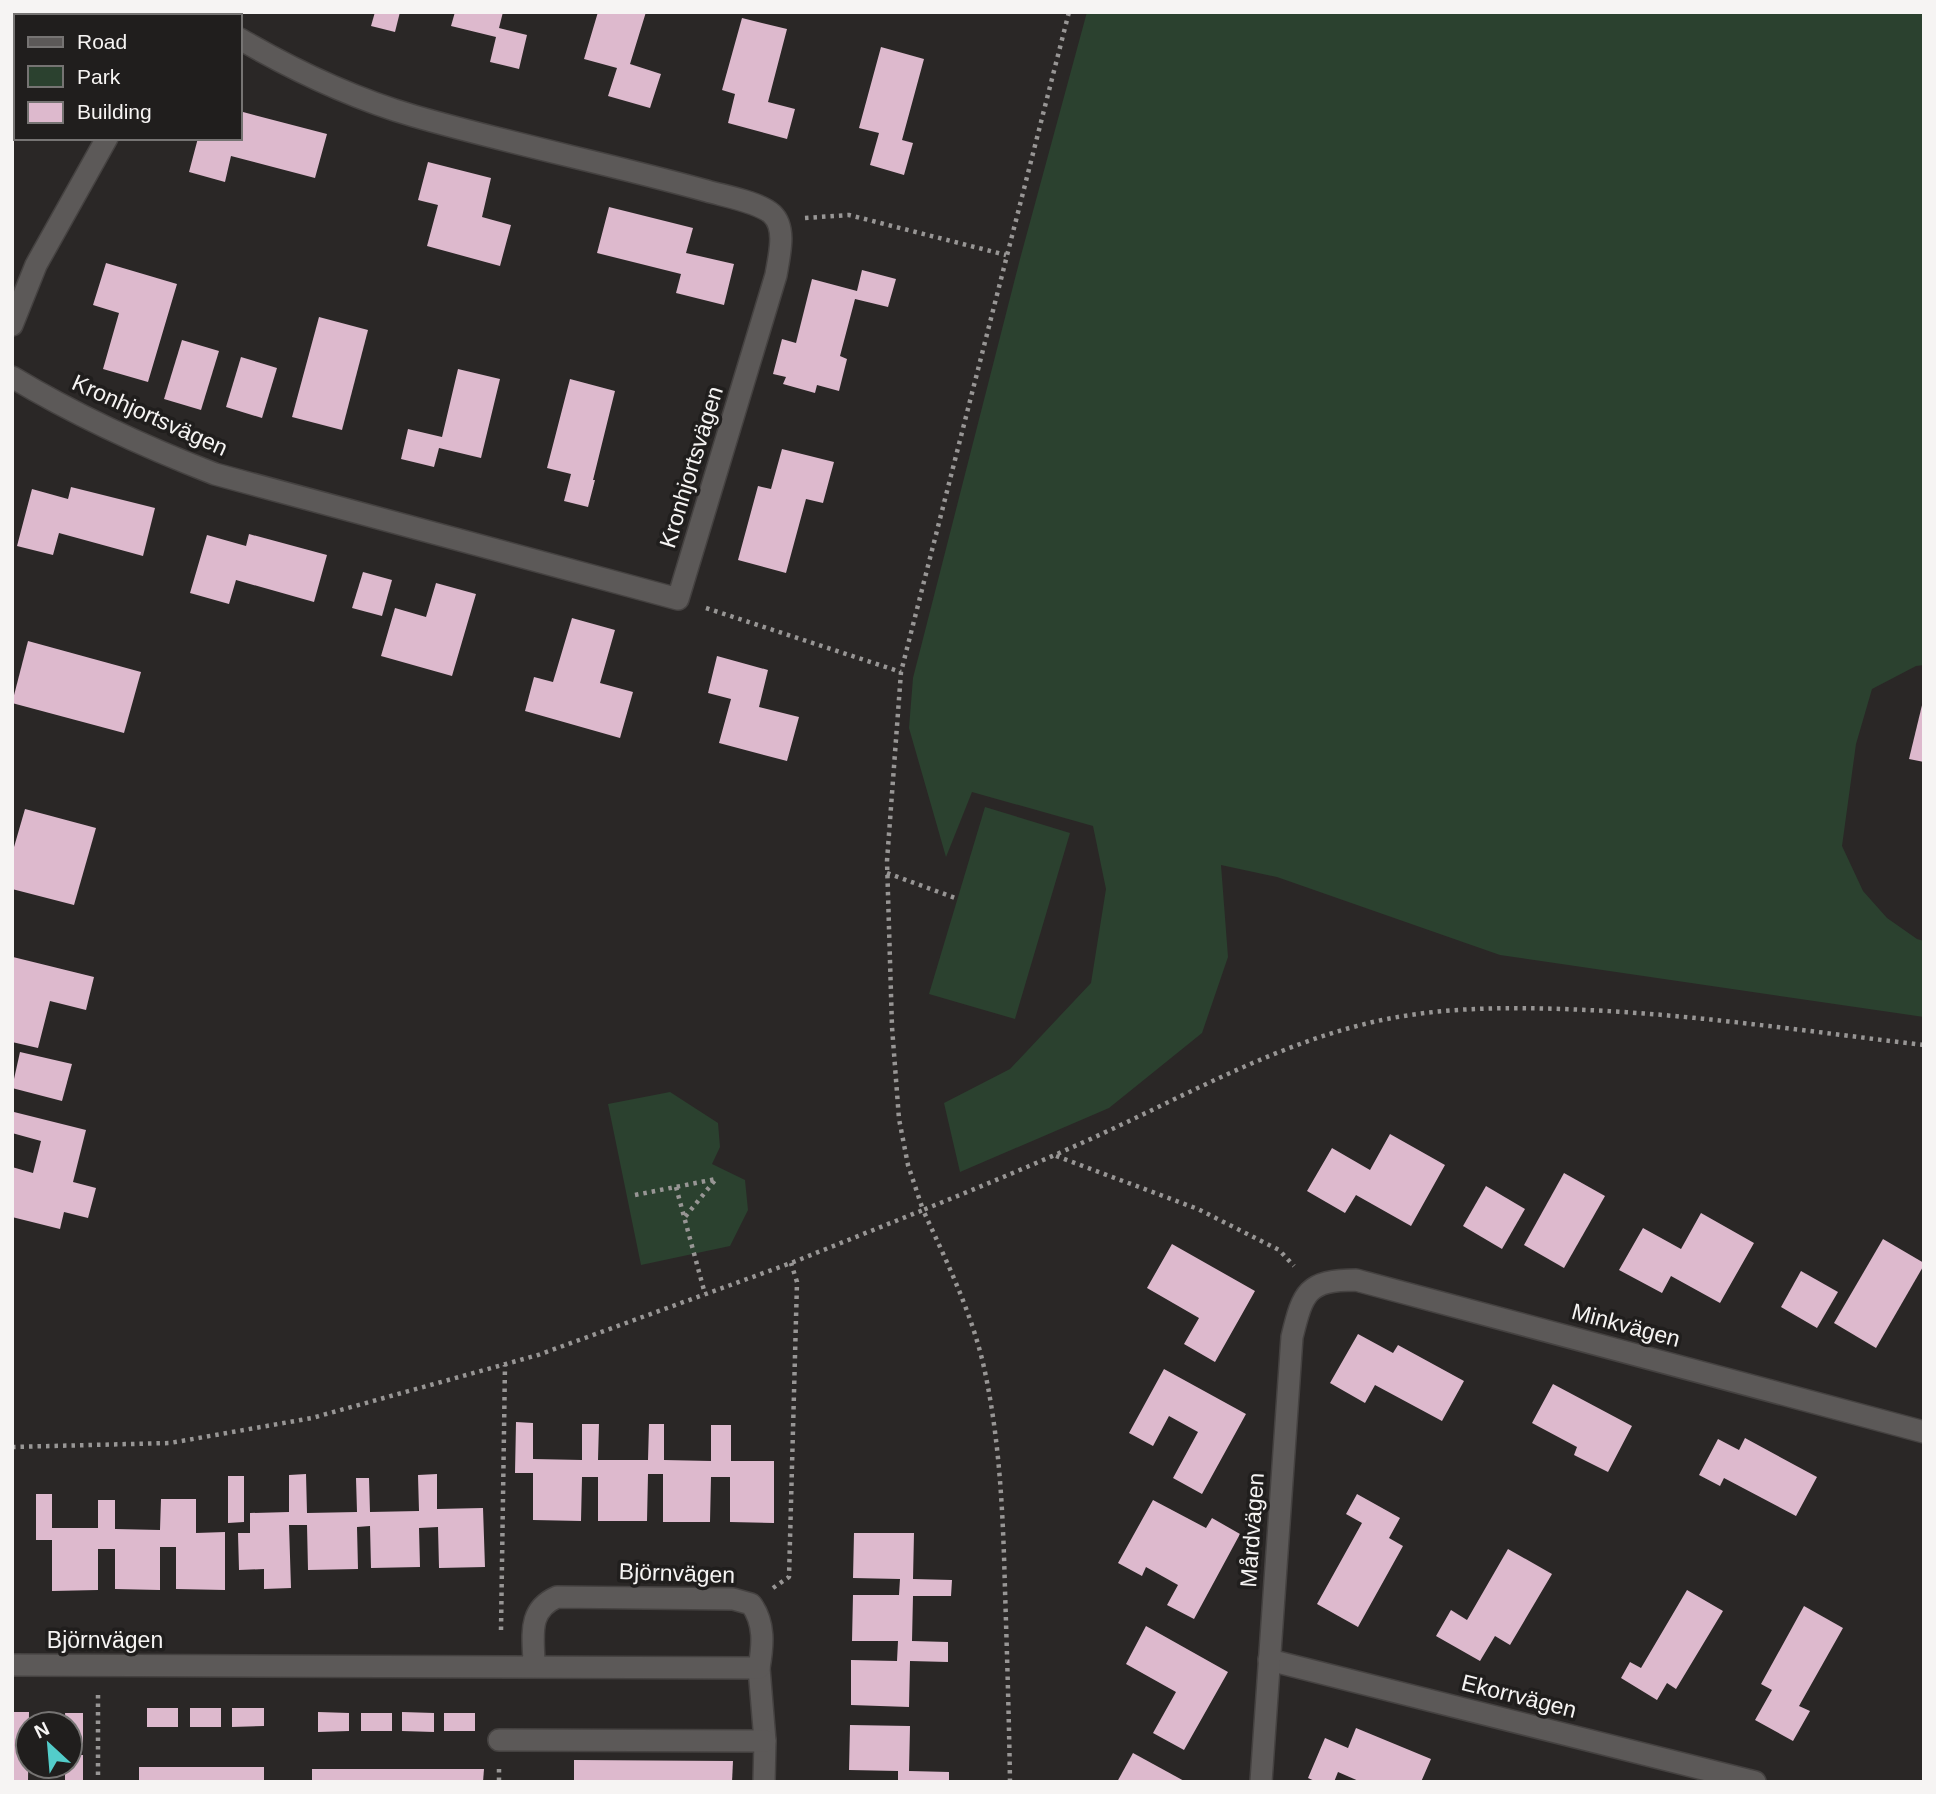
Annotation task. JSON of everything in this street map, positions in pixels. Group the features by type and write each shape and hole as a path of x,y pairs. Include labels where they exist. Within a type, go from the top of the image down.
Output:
{"street":[{"path":"242,39 312,78 357,97 413,116 759,206 772,214 780,226"},
{"path":"12,325 36,265 106,140"},
{"name":"Kronhjortsvägen","path":"12,377 98,424 155,451 215,474 678,599 776,275 780,226"},
{"name":"Minkvägen","path":"1314,1287 1330,1280 1356,1280 1924,1432"},
{"name":"Mårdvägen","path":"1261,1782 1292,1337 1300,1306 1314,1287"},
{"name":"Björnvägen","path":"12,1665 759,1668 762,1629 758,1613 751,1604 733,1598 556,1597 544,1603 537,1612 534,1667"},
{"name":"Ekorrvägen","path":"1269,1660 1755,1782"},
{"path":"759,1668 765,1741 764,1782"},
{"path":"499,1740 765,1741"}],"path":[{"path":"1010,1782 1003,1530 992,1412 971,1322 923,1210 908,1165 900,1119 892,1027 887,873 901,672 1069,12"},
{"path":"780,226 809,217 849,215 1006,255"},
{"path":"678,599 901,672"},
{"path":"887,873 958,900"},
{"path":"12,1447 170,1443 312,1418 505,1366 791,1262 923,1210 1056,1156 1282,1051 1383,1020 1451,1011 1519,1007 1655,1013 1924,1045"},
{"path":"1056,1156 1198,1209 1279,1250 1314,1287"},
{"path":"635,1195 716,1179 685,1217"},
{"path":"676,1187 705,1294"},
{"path":"751,1604 789,1577 797,1282 791,1262"},
{"path":"499,1667 505,1366"},
{"path":"97,1666 97,1782"}],"green space":[{"path":"1087,12 1924,12 1924,665 1916,666 1872,689 1856,744 1842,846 1863,891 1887,918 1924,941 1924,1017 1500,955 1277,877 1221,865 1228,957 1202,1033 1109,1108 960,1172 944,1103 1010,1069 1091,983 1106,889 1093,826 972,792 946,857 909,728 913,678 1020,259"},
{"path":"985,807 1070,833 1015,1019 929,994"},
{"path":"670,1092 718,1123 720,1147 712,1164 745,1180 748,1210 730,1246 641,1265 608,1104"}],"building":[{"path":"375,12 400,12 395,32 371,26"},
{"path":"455,12 503,12 499,28 527,35 519,69 490,62 496,37 451,26"},
{"path":"598,12 646,12 630,64 661,74 650,108 608,96 617,68 584,59"},
{"path":"742,18 787,29 768,102 795,109 787,139 728,123 735,94 722,90"},
{"path":"12,35 14,98 12,98"},
{"path":"881,47 924,59 902,140 913,143 904,175 870,165 879,133 859,128"},
{"path":"243,112 327,134 315,178 231,156 225,182 189,172 197,140 242,140"},
{"path":"428,162 491,178 482,217 511,225 500,266 427,246 438,205 418,200"},
{"path":"609,207 693,228 686,253 734,264 724,305 676,293 681,274 597,253"},
{"path":"106,263 177,284 148,382 103,369 119,313 93,305"},
{"path":"862,270 896,279 888,307 855,299 840,356 847,359 839,391 817,385 815,393 783,384 786,377 773,374 782,339 796,343 812,279 857,291"},
{"path":"319,317 368,330 342,430 292,417"},
{"path":"182,340 219,351 201,410 164,399"},
{"path":"241,357 277,368 262,418 226,407"},
{"path":"458,369 500,379 481,458 439,448 434,467 401,459 408,429 442,437"},
{"path":"570,379 615,391 588,507 564,501 571,474 547,468"},
{"path":"782,449 834,462 823,503 806,499 786,573 738,560 758,486 771,489"},
{"path":"71,487 155,508 143,556 59,533 53,555 17,546 32,489 68,499"},
{"path":"249,534 327,555 314,602 236,580 229,604 190,593 207,535 246,546"},
{"path":"363,572 392,580 382,616 352,608"},
{"path":"436,583 476,594 452,676 381,656 395,608 426,617"},
{"path":"572,618 615,630 600,683 633,692 620,738 525,711 534,677 553,682"},
{"path":"28,641 141,672 124,733 12,703"},
{"path":"717,656 768,670 759,707 799,717 787,761 719,743 731,699 708,693"},
{"path":"1924,701 1924,762 1909,759"},
{"path":"25,809 96,828 74,905 12,889 12,854"},
{"path":"13,957 94,977 86,1010 50,1001 38,1048 12,1042"},
{"path":"20,1052 72,1064 62,1101 12,1088"},
{"path":"14,1112 86,1130 73,1182 96,1188 88,1218 64,1212 60,1229 12,1217 12,1167 33,1173 41,1141 12,1133"},
{"path":"1390,1134 1445,1165 1411,1226 1356,1195 1345,1213 1307,1191 1332,1148 1370,1170"},
{"path":"1564,1173 1605,1196 1564,1268 1524,1245"},
{"path":"1486,1186 1525,1209 1502,1249 1463,1226"},
{"path":"1701,1213 1754,1243 1720,1303 1671,1276 1662,1293 1619,1270 1643,1228 1681,1249"},
{"path":"1883,1239 1924,1265 1876,1348 1834,1323"},
{"path":"1172,1244 1255,1291 1215,1362 1184,1344 1199,1318 1147,1288"},
{"path":"1801,1271 1838,1292 1817,1328 1781,1307"},
{"path":"1358,1334 1393,1353 1398,1345 1464,1381 1442,1421 1375,1385 1365,1403 1330,1383"},
{"path":"1164,1369 1246,1414 1202,1494 1173,1478 1198,1432 1169,1416 1153,1446 1129,1433"},
{"path":"1553,1384 1632,1426 1608,1472 1574,1455 1577,1447 1532,1423"},
{"path":"516,1422 533,1423 533,1459 582,1460 582,1424 599,1424 598,1460 648,1460 649,1424 664,1424 664,1460 711,1461 711,1425 731,1425 731,1461 774,1461 774,1523 730,1522 730,1477 711,1477 710,1522 663,1522 663,1474 648,1474 647,1521 598,1521 598,1477 582,1477 581,1521 533,1520 533,1473 515,1473"},
{"path":"1745,1438 1817,1477 1796,1516 1724,1478 1720,1486 1699,1475 1718,1439 1739,1450"},
{"path":"306,1474 307,1513 357,1512 356,1478 369,1478 370,1512 419,1511 418,1475 437,1474 437,1509 483,1508 485,1567 439,1568 438,1527 419,1528 420,1567 371,1568 370,1526 357,1527 358,1569 308,1570 307,1525 289,1525 291,1588 264,1589 264,1569 239,1570 238,1533 250,1533 250,1513 289,1512 289,1475"},
{"path":"228,1476 244,1476 244,1522 228,1523"},
{"path":"36,1494 52,1494 52,1528 98,1528 98,1500 115,1500 115,1529 160,1530 161,1499 196,1499 196,1533 225,1532 225,1590 176,1589 176,1547 160,1547 160,1590 115,1589 115,1549 98,1549 98,1590 52,1591 52,1540 36,1540"},
{"path":"1357,1494 1400,1518 1389,1538 1403,1546 1358,1627 1317,1604 1362,1523 1346,1514"},
{"path":"1153,1500 1206,1528 1212,1518 1240,1534 1194,1619 1167,1605 1178,1585 1146,1567 1142,1576 1118,1563"},
{"path":"854,1533 914,1533 913,1579 952,1580 951,1596 913,1596 912,1641 948,1642 948,1662 910,1661 909,1707 851,1705 851,1660 897,1661 898,1641 852,1641 853,1595 899,1595 900,1579 853,1578"},
{"path":"1508,1549 1552,1574 1510,1645 1495,1636 1480,1661 1436,1636 1451,1610 1467,1620"},
{"path":"1687,1590 1723,1611 1676,1689 1667,1683 1657,1700 1621,1678 1630,1662 1641,1668"},
{"path":"1804,1606 1843,1628 1799,1706 1810,1711 1793,1741 1755,1720 1772,1690 1761,1684"},
{"path":"1146,1626 1228,1672 1184,1750 1153,1733 1176,1692 1126,1664"},
{"path":"147,1708 178,1708 178,1727 147,1727"},
{"path":"190,1708 221,1708 221,1727 190,1727"},
{"path":"232,1708 264,1708 264,1726 232,1727"},
{"path":"14,1712 14,1780 28,1782 12,1782"},
{"path":"318,1712 349,1713 349,1731 318,1732"},
{"path":"402,1712 434,1713 434,1732 402,1731"},
{"path":"361,1713 392,1713 392,1731 361,1731"},
{"path":"444,1713 475,1713 475,1731 444,1731"},
{"path":"850,1725 910,1726 909,1771 949,1772 949,1782 898,1782 898,1771 849,1770"},
{"path":"1356,1728 1431,1759 1421,1782 1361,1782 1338,1772 1334,1782 1317,1782 1308,1778 1325,1738 1348,1748"},
{"path":"1133,1753 1186,1782 1117,1782"},
{"path":"574,1760 733,1761 732,1782 574,1782"},
{"path":"139,1767 264,1767 264,1782 139,1782"},
{"path":"312,1769 484,1769 483,1782 312,1782"},
{"path":"65,1780 83,1780 83,1782"}]}
